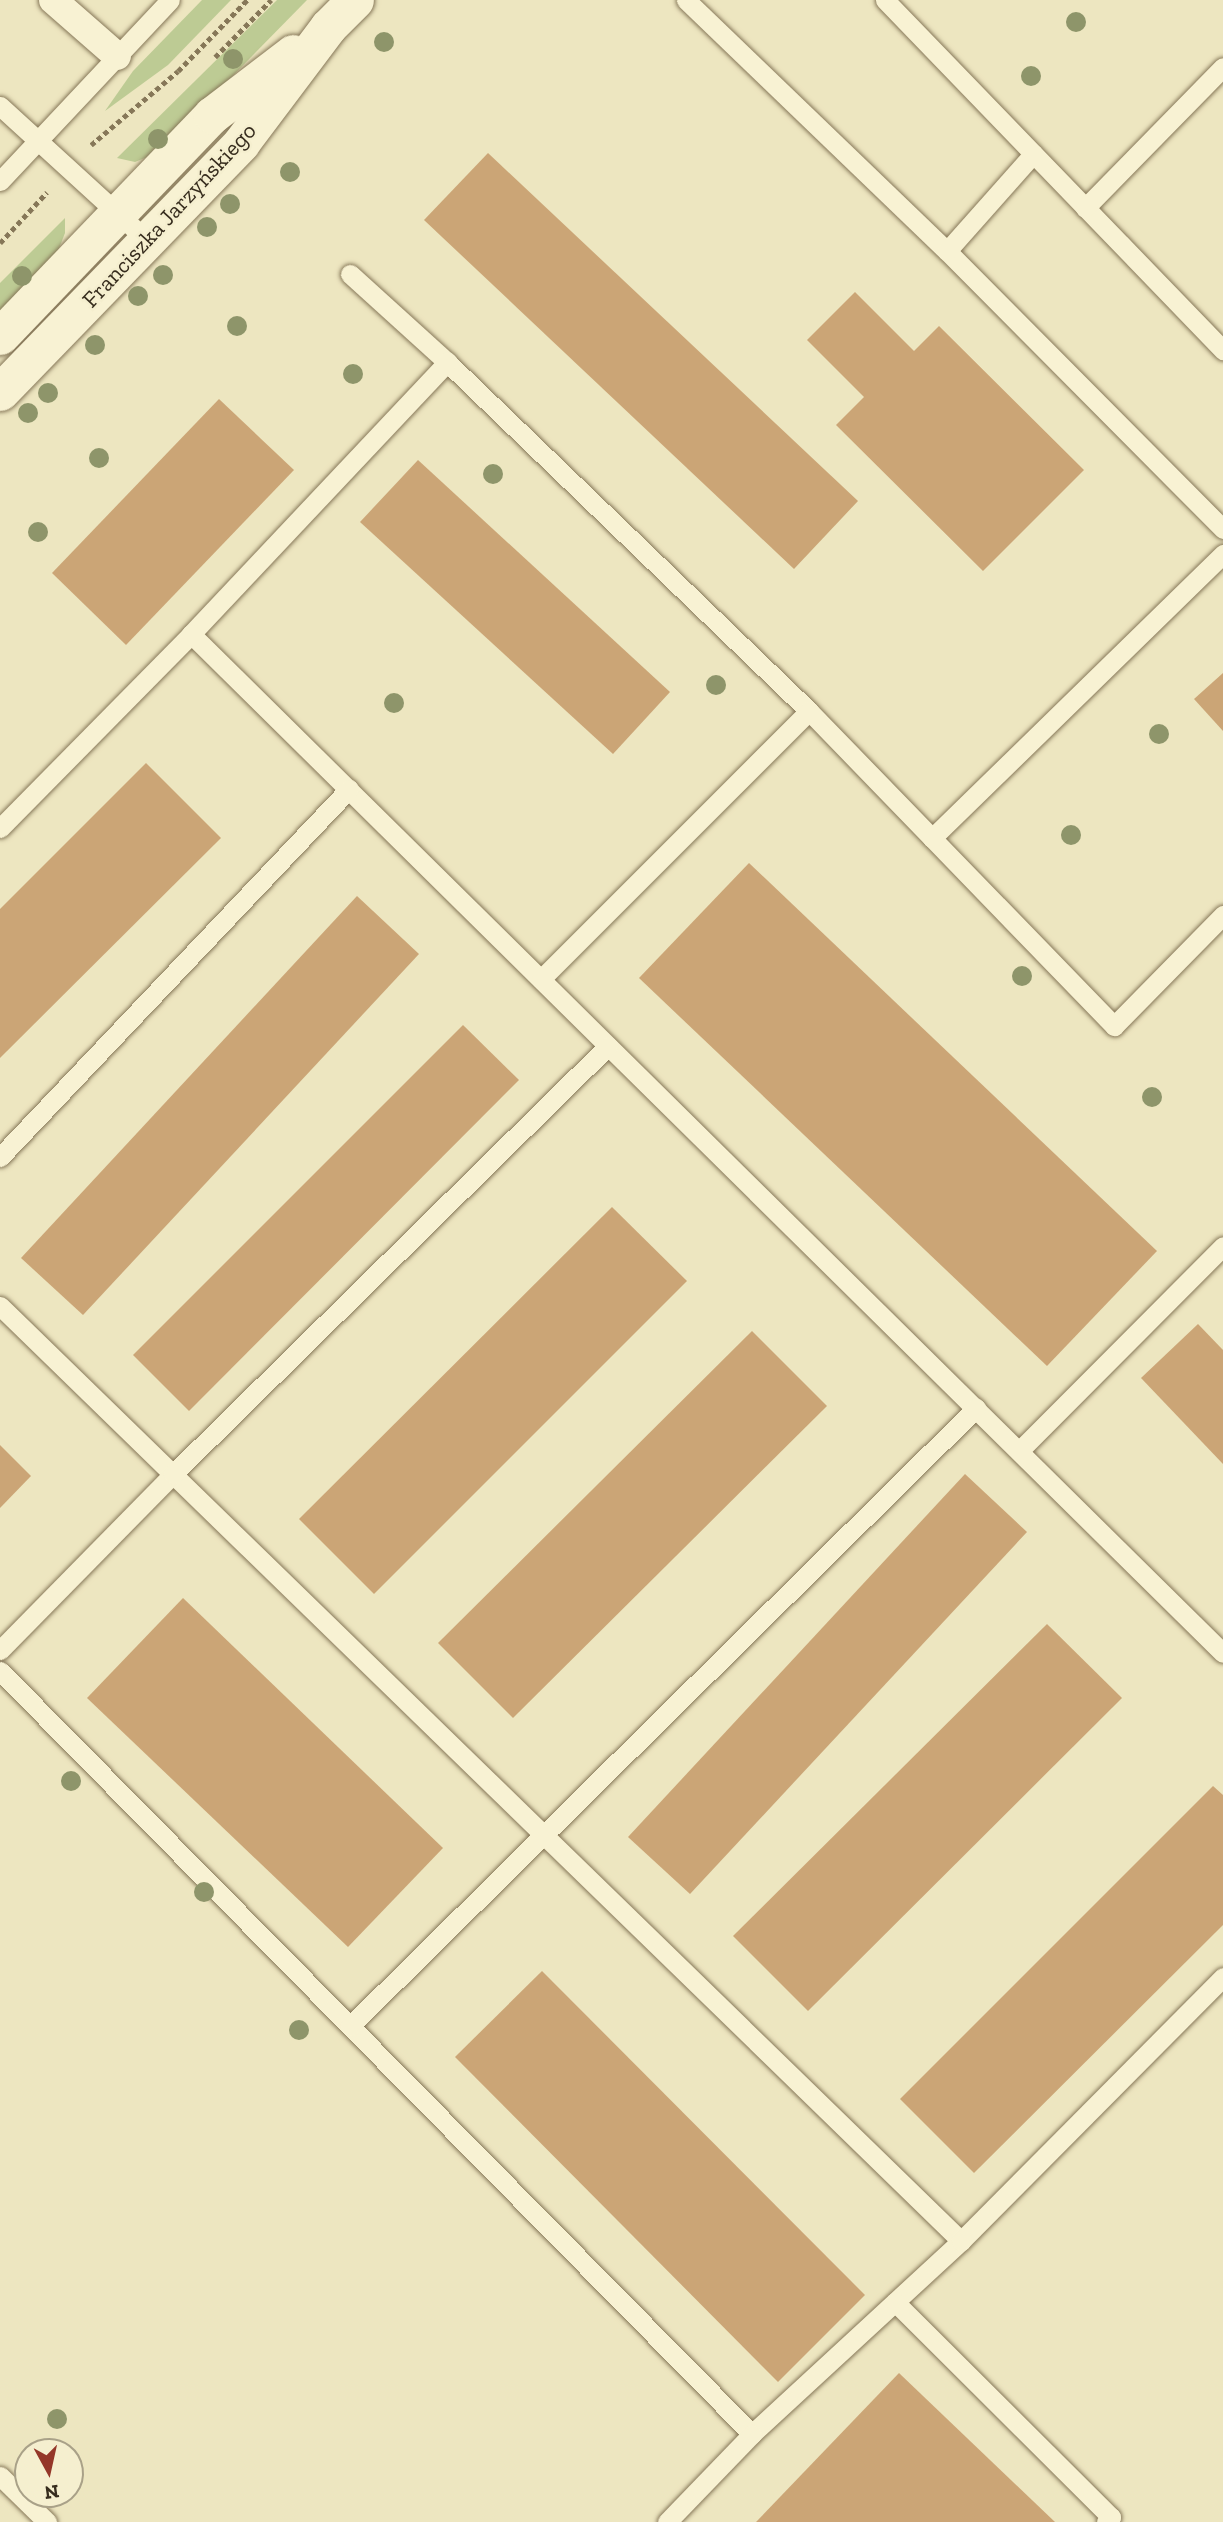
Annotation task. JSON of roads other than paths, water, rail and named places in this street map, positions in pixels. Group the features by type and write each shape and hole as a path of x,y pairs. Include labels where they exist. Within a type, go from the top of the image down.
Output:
{"street":[{"path":"53,0 117,56"},
{"name":"Franciszka Jarzyńskiego","path":"0,336 212,115 328,27 355,0"},
{"name":"Franciszka Jarzyńskiego","path":"3,385 241,143 328,27"}],"lane":[{"path":"0,181 170,0"},
{"path":"686,0 947,251 1223,529"},
{"path":"885,0 1085,208 1219,339"},
{"path":"1085,208 1223,67"},
{"path":"0,106 148,240"},
{"path":"947,251 1033,153"},
{"path":"350,274 447,362 808,711 1114,1026 1223,915"},
{"path":"0,828 191,634 447,362"},
{"path":"932,838 1223,554"},
{"path":"191,634 1223,1653"},
{"path":"541,979 808,711"},
{"path":"0,1157 348,789"},
{"path":"0,1650 173,1474 608,1046"},
{"path":"1019,1451 1223,1246"},
{"path":"0,1306 961,2241"},
{"path":"350,2026 976,1408"},
{"path":"0,1671 752,2434"},
{"path":"667,2522 752,2434 961,2241 1223,1977"},
{"path":"895,2302 1111,2517 1105,2522"},
{"path":"0,2476 47,2522"}]}
